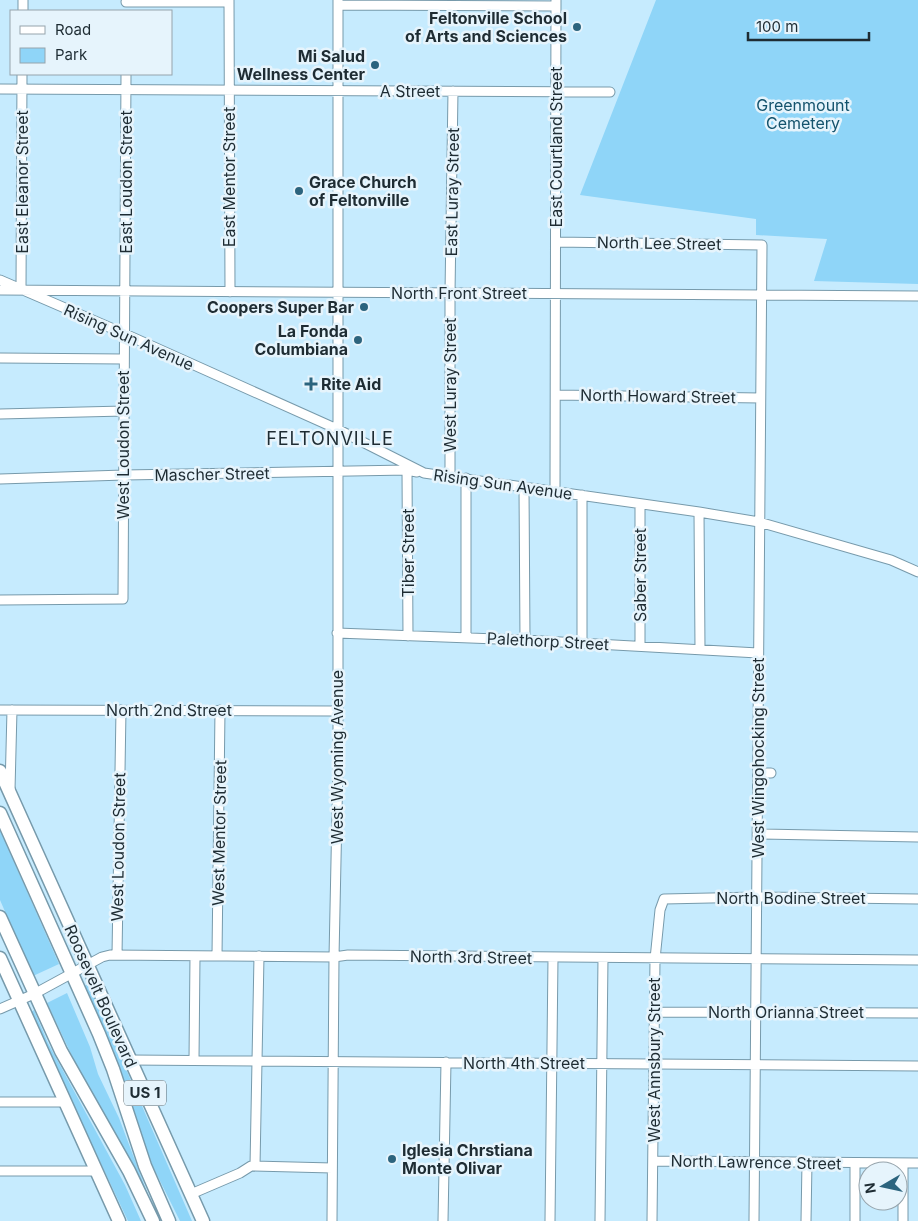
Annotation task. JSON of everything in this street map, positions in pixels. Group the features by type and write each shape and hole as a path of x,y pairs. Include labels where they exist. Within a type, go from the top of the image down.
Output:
{"highway":[{"name":"Roosevelt Boulevard","path":"0,771 203,1221"},
{"path":"0,782 10,793"},
{"name":"Roosevelt Boulevard","path":"0,812 106,1051 143,1160 169,1221"},
{"path":"0,917 64,1057 129,1171 153,1221"},
{"path":"0,958 119,1221"}],"street":[{"path":"126,4 229,1"},
{"name":"East Mentor Street","path":"229,1 230,292"},
{"path":"338,3 556,3"},
{"name":"West Wyoming Avenue","path":"332,1221 338,764 338,3"},
{"name":"East Courtland Street","path":"555,491 556,3"},
{"name":"East Eleanor Street","path":"21,290 22,75"},
{"name":"East Loudon Street","path":"125,291 126,75"},
{"name":"A Street","path":"0,89 610,92"},
{"name":"East Luray Street","path":"450,293 453,91"},
{"name":"North Lee Street","path":"556,242 762,245"},
{"name":"West Wingohocking Street","path":"754,1221 762,245"},
{"name":"Rising Sun Avenue","path":"0,280 338,429 424,473 759,522 891,560 918,572"},
{"name":"North Front Street","path":"0,290 918,296"},
{"name":"West Loudon Street","path":"0,600 123,599 125,291"},
{"name":"West Luray Street","path":"450,293 450,476"},
{"path":"0,358 124,359"},
{"name":"North Howard Street","path":"556,395 760,398"},
{"path":"0,414 124,411"},
{"name":"Mascher Street","path":"0,479 407,470 424,473"},
{"name":"Tiber Street","path":"407,470 408,636"},
{"path":"466,478 466,637"},
{"path":"524,487 525,640"},
{"path":"582,495 582,643"},
{"name":"Saber Street","path":"640,504 640,646"},
{"path":"699,512 700,649"},
{"name":"Palethorp Street","path":"338,633 466,637 758,653"},
{"name":"North 2nd Street","path":"0,710 337,710"},
{"path":"10,793 12,710"},
{"name":"West Loudon Street","path":"117,955 120,710"},
{"name":"West Mentor Street","path":"217,956 220,710"},
{"path":"758,773 771,773"},
{"path":"757,834 918,837"},
{"name":"North Bodine Street","path":"664,900 757,897 918,899"},
{"name":"West Annsbury Street","path":"652,1221 655,958 660,910 664,900"},
{"name":"North 3rd Street","path":"34,994 102,957 117,955 918,960"},
{"path":"194,1060 195,956"},
{"path":"255,1166 259,956"},
{"path":"550,1221 553,958"},
{"path":"600,1221 602,958"},
{"path":"0,1009 34,994"},
{"name":"North Orianna Street","path":"654,1012 918,1013"},
{"name":"North 4th Street","path":"130,1060 918,1066"},
{"path":"443,1221 446,1062"},
{"path":"0,1102 65,1102"},
{"name":"North Lawrence Street","path":"653,1161 855,1163"},
{"path":"806,1221 807,1162"},
{"path":"854,1221 855,1163"},
{"path":"191,1194 255,1166 332,1168"},
{"path":"0,1171 96,1171"}],"green space":[{"name":"Greenmount Cemetery","path":"656,0 918,0 918,284 814,281 827,239 756,235 756,219 580,195"},
{"path":"0,830 59,964 33,976 0,900"},
{"path":"89,984 192,1221 180,1221 153,1167 84,986"},
{"path":"67,993 90,1047 98,1074 119,1118 150,1200 81,1075 47,1003"},
{"path":"34,1010 48,1043 125,1185 141,1221 128,1221 30,1013"}],"place":[{"name":"Feltonville School of Arts and Sciences","path":"577,27"},
{"name":"Mi Salud Wellness Center","path":"375,65"},
{"name":"Grace Church of Feltonville","path":"299,191"},
{"name":"Coopers Super Bar","path":"364,307"},
{"name":"La Fonda Columbiana","path":"358,340"},
{"name":"Rite Aid","path":"311,384"},
{"name":"Iglesia Chrstiana Monte Olivar","path":"392,1159"}],"district":[{"name":"FELTONVILLE","path":"330,439"}]}
